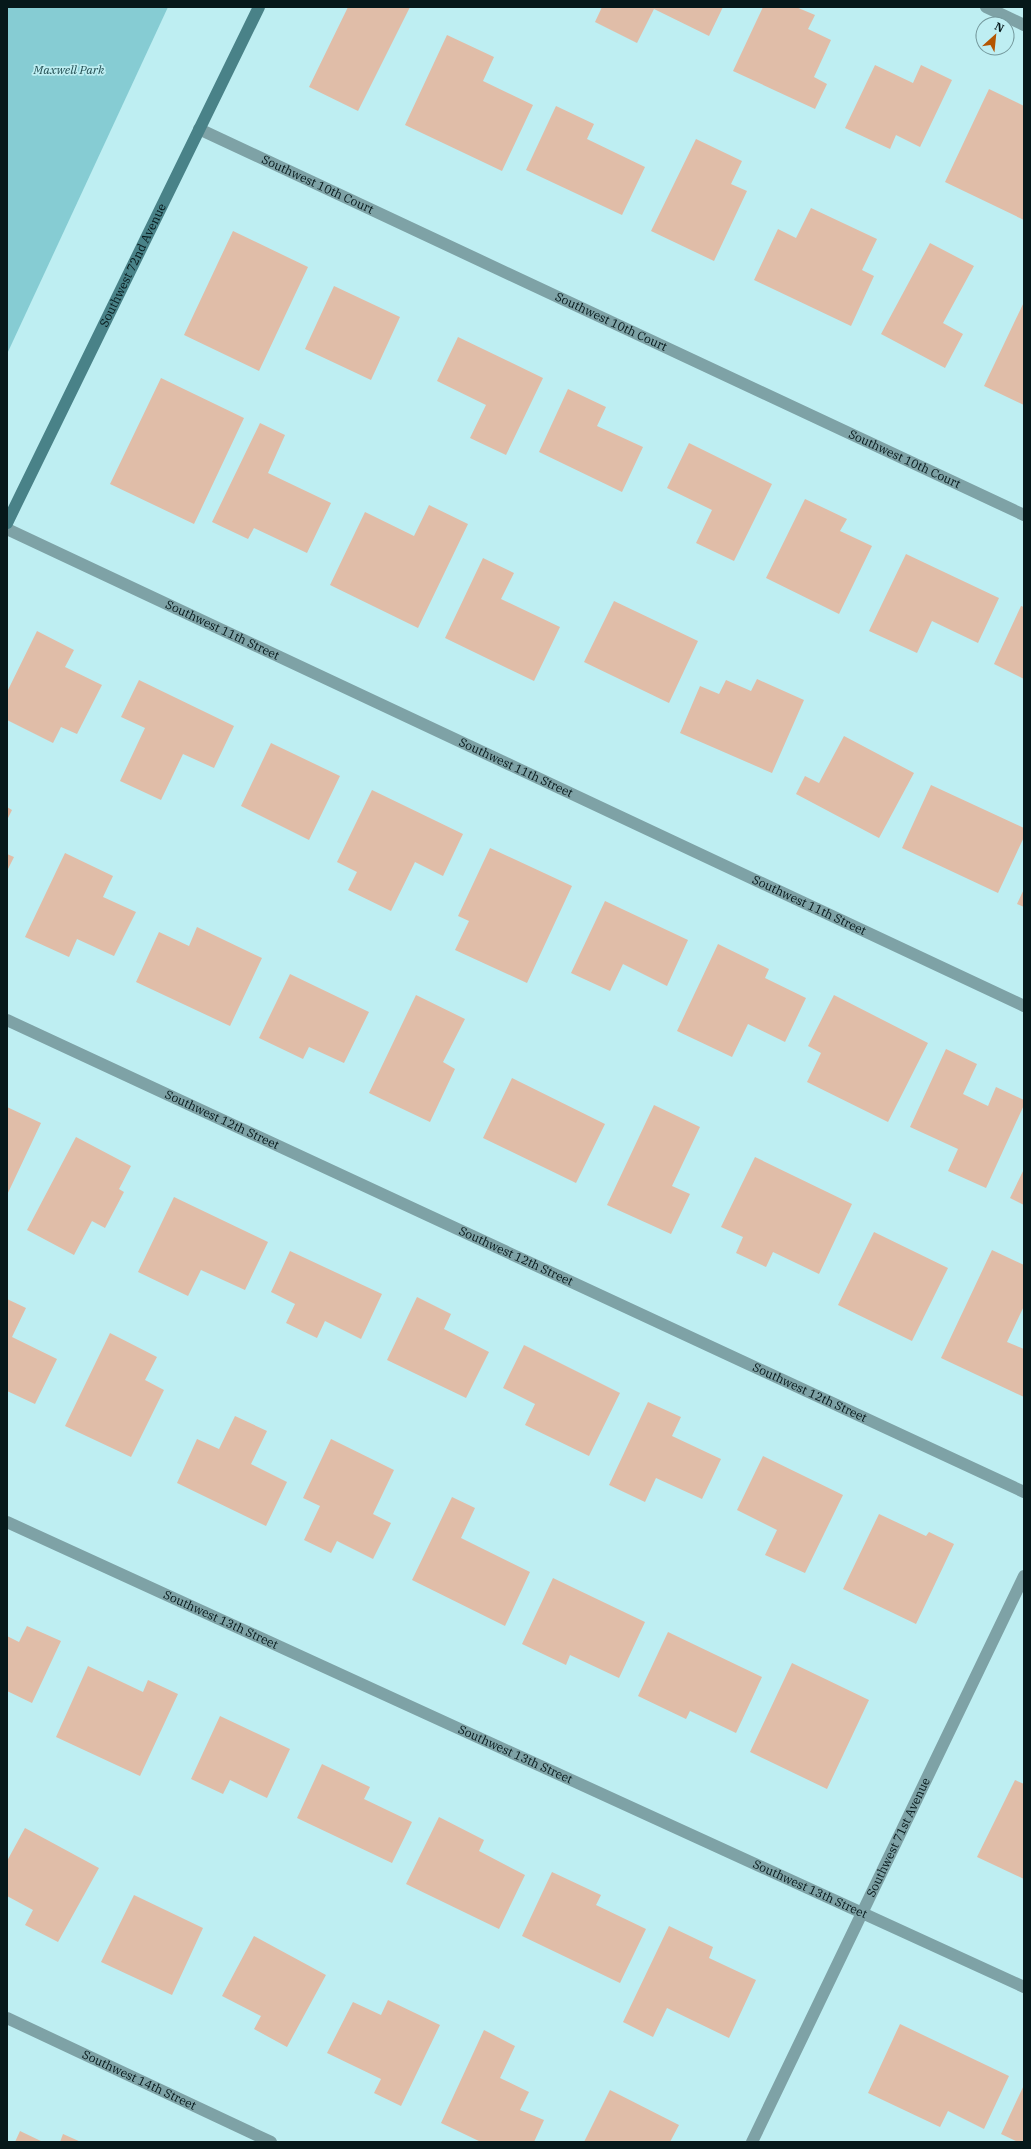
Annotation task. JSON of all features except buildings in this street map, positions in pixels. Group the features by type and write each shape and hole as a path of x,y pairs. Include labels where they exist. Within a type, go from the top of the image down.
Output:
{"street":[{"name":"Southwest 72nd Avenue","path":"7,523 259,7"},
{"path":"986,7 1024,24"},
{"name":"Southwest 10th Court","path":"199,129 1024,515"},
{"name":"Southwest 11th Street","path":"7,529 1024,1006"},
{"name":"Southwest 12th Street","path":"7,1020 1024,1492"},
{"name":"Southwest 13th Street","path":"7,1522 1024,1987"},
{"name":"Southwest 71st Avenue","path":"752,2142 1024,1576"},
{"name":"Southwest 14th Street","path":"7,2018 271,2142"}],"green space":[{"name":"Maxwell Park","path":"7,7 168,7 7,354"}]}
